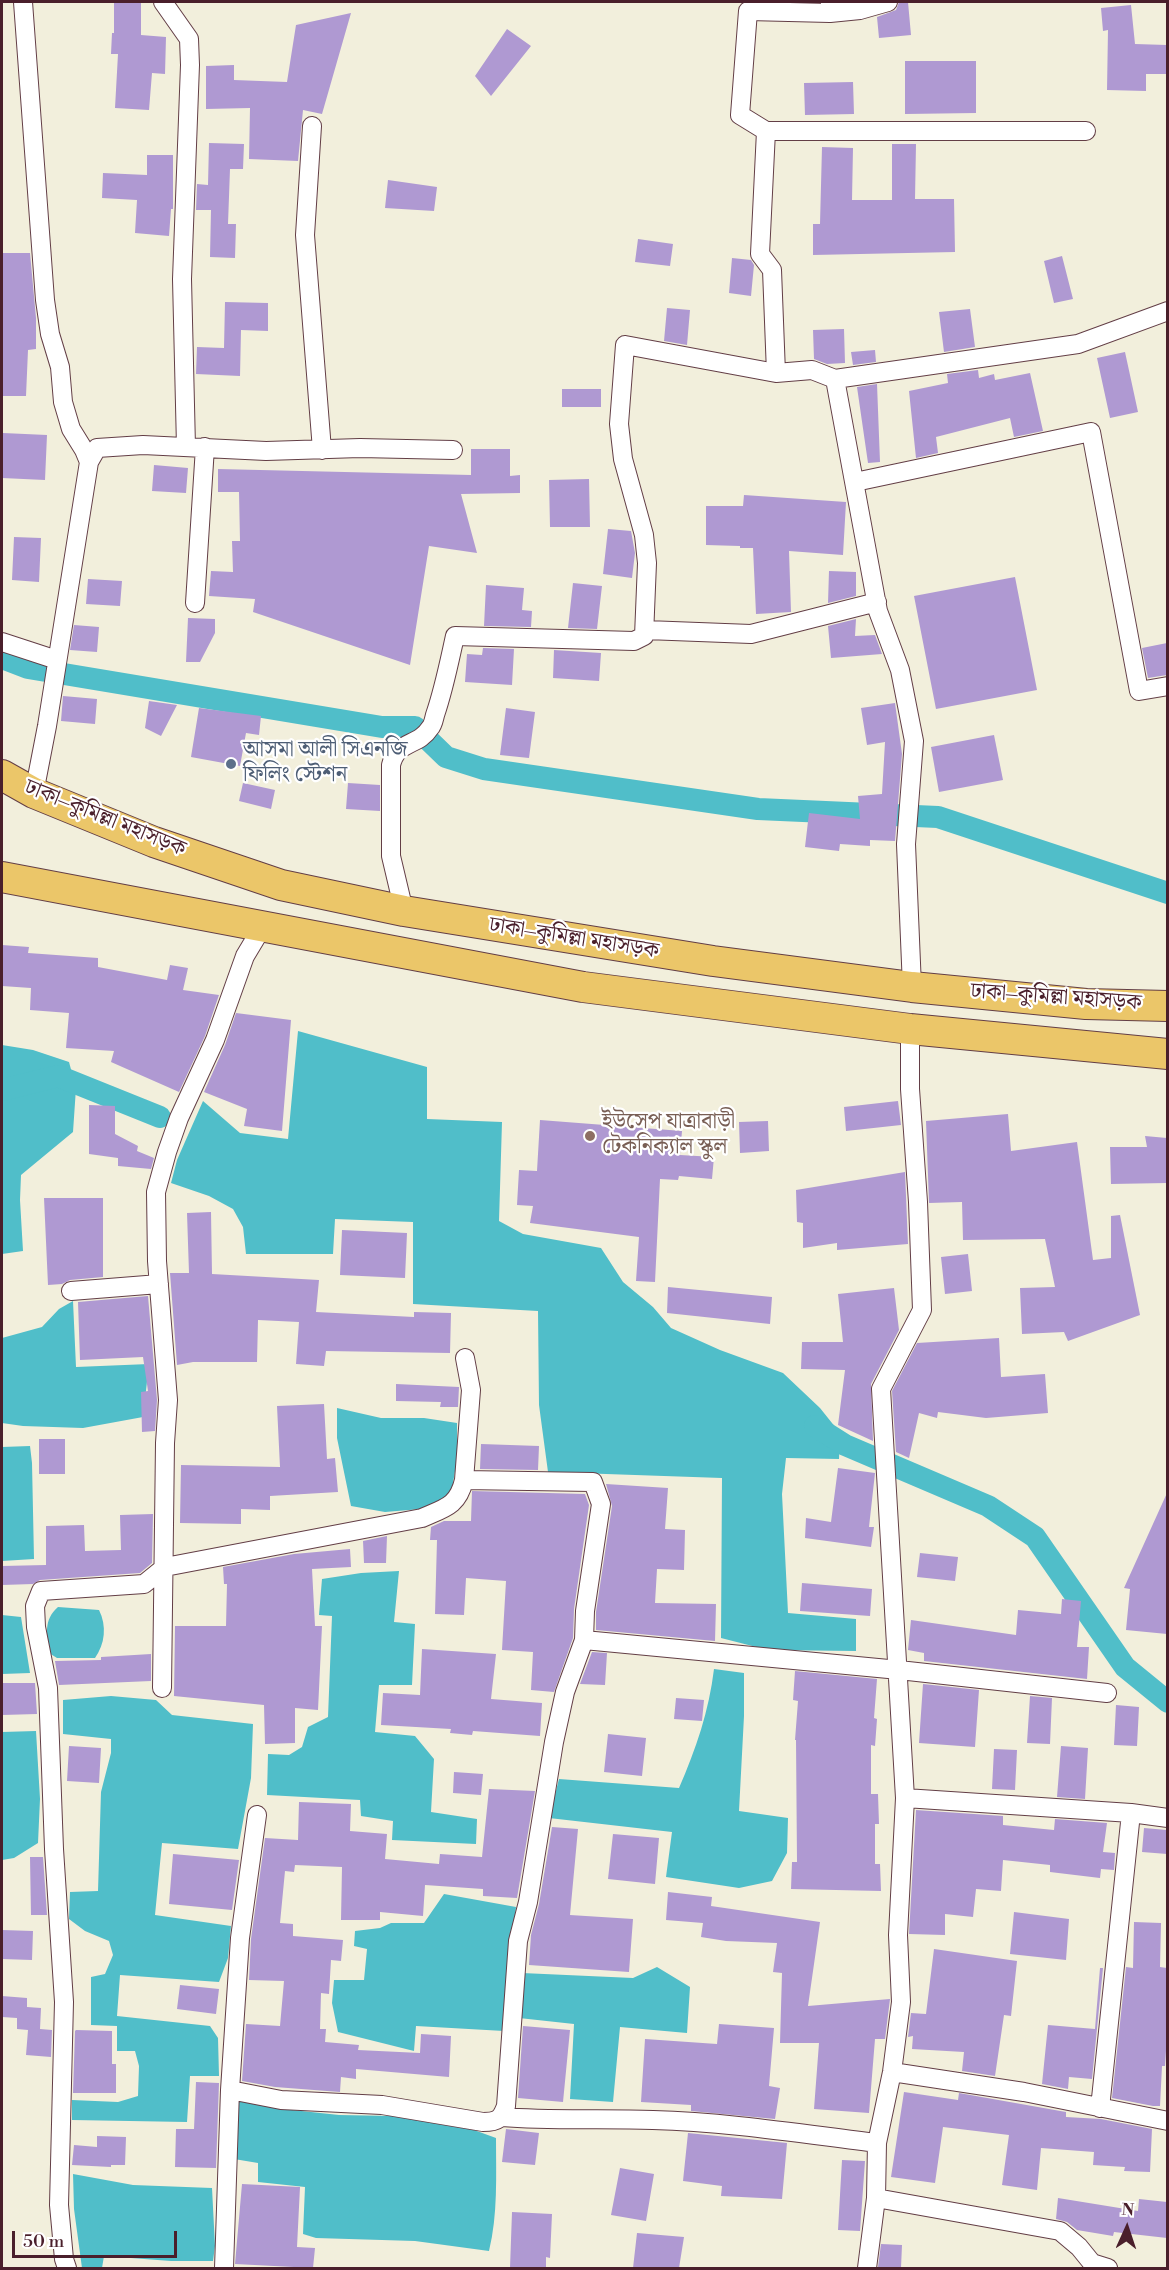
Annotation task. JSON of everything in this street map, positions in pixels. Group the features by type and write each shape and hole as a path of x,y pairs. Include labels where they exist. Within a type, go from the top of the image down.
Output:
{"highway":[{"name":"ঢাকা–কুমিল্লা মহাসড়ক","path":"2,775 34,793 154,842 281,885 404,911 713,962 912,987 1086,1004 1167,1006"},
{"name":"ঢাকা–কুমিল্লা মহাসড়ক","path":"2,878 583,987 910,1029 1167,1054"}],"street":[{"path":"23,2 45,300 50,334 60,367 63,402 71,429 84,450 88,462"},
{"path":"163,2 189,39 182,279 186,447"},
{"path":"888,2 860,10 830,7 748,11 740,115 766,131 1086,131"},
{"path":"312,126 305,234 322,450"},
{"path":"766,131 760,254 772,270 776,373"},
{"path":"404,911 391,856 393,754 430,729 440,702 455,636 634,641 644,636 647,563 644,535 623,459 619,424 625,345 776,373 812,370 835,379 1078,344 1167,311"},
{"path":"835,379 877,602 900,670 914,741 906,844 912,987"},
{"path":"855,482 1091,432 1139,691 1167,686"},
{"path":"34,793 48,720 88,462 97,448 143,446 266,451 360,448 453,450"},
{"path":"195,603 204,447"},
{"path":"646,630 751,634 877,602"},
{"path":"2,642 57,660"},
{"path":"162,1688 165,1443 168,1400 159,1284 156,1192 166,1152 215,1040 245,956 262,926"},
{"path":"867,2268 876,2198 876,2143 892,2072 901,2002 898,1935 905,1798 881,1389 922,1310 918,1202 910,1089 910,1029"},
{"path":"71,1291 159,1284"},
{"path":"67,2268 64,2259 59,2205 64,2002 54,1849 48,1688 36,1627 35,1606 41,1591 144,1584 165,1568 422,1518 449,1507 460,1494 464,1480 471,1390 465,1358"},
{"path":"230,2090 281,2100 382,2105 483,2122 496,2122 502,2118 507,2106 518,1941 528,1902 554,1742 565,1692 584,1640 585,1611 600,1504 592,1482 464,1480"},
{"path":"584,1640 899,1670 1107,1693"},
{"path":"905,1798 1131,1813 1167,1818"},
{"path":"1100,2108 1131,1813"},
{"path":"224,2268 230,2090 240,1938 257,1815"},
{"path":"892,2072 1024,2092 1167,2121"},
{"path":"502,2118 654,2120 876,2143"},
{"path":"876,2198 1060,2232 1079,2247 1092,2262 1108,2268"}],"water":[{"path":"298,1031 427,1067 427,1119 502,1122 499,1221 523,1234 601,1248 623,1282 653,1307 671,1328 720,1350 783,1373 820,1408 840,1433 839,1459 786,1458 782,1494 788,1613 856,1619 856,1651 768,1650 721,1638 722,1478 548,1472 539,1405 538,1311 413,1304 413,1222 335,1219 333,1254 246,1254 243,1227 233,1209 209,1196 171,1183 177,1160 203,1101 240,1133 288,1139"},
{"path":"2,1045 33,1050 69,1062 76,1088 73,1132 21,1175 23,1251 2,1254"},
{"path":"73,1301 76,1367 149,1364 143,1417 83,1428 2,1423 2,1338 42,1327 59,1309"},
{"path":"337,1408 381,1418 424,1418 457,1423 457,1459 451,1495 433,1508 385,1512 351,1506 337,1438"},
{"path":"30,1446 34,1559 2,1561 2,1447"},
{"path":"399,1571 394,1622 415,1624 412,1685 379,1685 375,1732 415,1736 434,1759 431,1812 477,1819 476,1844 392,1840 393,1821 361,1816 360,1800 267,1795 268,1754 289,1755 302,1747 308,1727 328,1717 332,1616 319,1615 322,1579 361,1573"},
{"path":"58,1607 99,1610 104,1635 95,1658 57,1658 49,1653 48,1623"},
{"path":"2,1615 21,1617 30,1673 2,1674"},
{"path":"714,1669 744,1673 739,1811 788,1818 787,1853 772,1881 739,1888 666,1877 672,1832 549,1818 559,1779 679,1788 701,1730"},
{"path":"111,1696 156,1700 172,1715 253,1724 251,1778 238,1849 162,1843 155,1915 231,1926 228,1958 219,1982 120,1975 117,2016 210,2026 218,2038 219,2076 190,2076 187,2122 72,2120 72,2100 118,2102 138,2096 139,2066 135,2051 117,2051 117,2026 91,2025 91,1977 105,1974 113,1955 109,1941 85,1931 69,1919 70,1892 98,1891 101,1792 111,1753 111,1739 63,1734 63,1700"},
{"path":"36,1731 40,1799 38,1843 14,1858 2,1860 2,1732"},
{"path":"444,1894 516,1907 504,2031 416,2026 414,2051 338,2032 332,2003 334,1980 364,1980 367,1949 354,1946 355,1931 380,1928 391,1923 424,1923"},
{"path":"657,1967 690,1987 687,2033 620,2027 613,2102 570,2099 574,2024 519,2018 522,1973 633,1978"},
{"path":"237,2101 283,2109 339,2115 393,2116 463,2126 496,2138 495,2209 489,2251 415,2241 316,2238 303,2234 305,2187 258,2182 258,2163 234,2159"},
{"path":"73,2174 133,2185 212,2188 215,2246 213,2261 171,2261 104,2256 102,2268 82,2268 74,2209"}],"building":[{"path":"114,2 141,2 141,35 166,37 165,74 152,73 149,110 115,108 118,54 111,54"},
{"path":"899,2 908,2 911,35 879,38 877,17 896,10"},
{"path":"1131,5 1135,44 1167,45 1167,74 1146,74 1146,91 1107,90 1108,30 1103,31 1101,8"},
{"path":"351,13 322,114 303,110 298,161 249,159 250,108 206,109 206,66 234,65 234,80 287,82 296,25"},
{"path":"507,29 531,46 491,96 475,76"},
{"path":"905,61 976,61 976,113 905,114"},
{"path":"853,82 854,114 805,115 804,83"},
{"path":"209,143 244,144 243,169 230,169 228,224 236,224 235,258 210,257 211,210 196,210 197,184 208,185"},
{"path":"892,144 916,144 915,199 954,199 955,252 813,255 813,224 820,224 822,147 853,148 852,200 892,200"},
{"path":"147,155 173,155 173,209 171,209 169,236 135,233 137,200 102,198 103,173 147,175"},
{"path":"388,180 437,187 434,211 385,208"},
{"path":"638,239 673,244 670,266 635,262"},
{"path":"2,253 30,253 36,318 36,349 28,350 26,396 2,396"},
{"path":"1062,256 1073,299 1054,303 1044,261"},
{"path":"732,258 751,260 754,265 751,296 729,293"},
{"path":"225,302 268,303 268,331 241,330 240,376 196,374 197,347 224,348"},
{"path":"667,308 690,310 687,345 664,341"},
{"path":"970,309 975,347 944,352 939,312"},
{"path":"844,329 845,363 827,364 814,359 813,330"},
{"path":"875,350 876,362 853,365 851,352"},
{"path":"1125,352 1138,412 1110,418 1097,358"},
{"path":"978,370 979,378 994,374 995,380 1030,373 1043,431 1014,437 1010,418 936,437 938,453 916,458 909,391 948,383 947,374"},
{"path":"877,384 880,462 868,463 857,387"},
{"path":"562,389 601,389 601,407 562,407"},
{"path":"3,433 47,435 45,480 2,478"},
{"path":"471,449 510,449 510,476 520,475 520,493 461,494 477,553 429,546 410,665 253,612 255,599 209,596 211,571 233,572 232,541 240,541 239,492 218,492 218,469 471,475"},
{"path":"154,465 188,468 186,493 152,491"},
{"path":"589,479 590,527 550,527 549,480"},
{"path":"744,495 846,502 843,555 789,551 791,612 756,614 753,548 706,545 706,506 743,506"},
{"path":"608,529 631,531 635,553 632,578 603,574"},
{"path":"14,537 41,538 39,582 12,580"},
{"path":"829,571 856,572 856,596 828,603"},
{"path":"1015,577 1037,690 936,709 914,596"},
{"path":"88,579 122,581 120,606 86,604"},
{"path":"573,583 602,586 597,629 568,628"},
{"path":"486,585 524,588 522,610 532,611 531,627 484,626"},
{"path":"188,618 215,619 215,633 200,662 186,662"},
{"path":"856,619 855,636 875,635 882,654 831,658 828,626"},
{"path":"74,625 99,627 97,652 70,650"},
{"path":"1167,643 1167,675 1148,678 1142,648"},
{"path":"483,648 514,649 512,685 465,682 467,654 482,655"},
{"path":"554,650 601,653 599,681 553,678"},
{"path":"63,696 97,699 95,724 61,721"},
{"path":"149,701 177,705 161,736 145,728"},
{"path":"895,703 902,754 895,841 870,840 870,846 840,844 839,851 805,847 809,813 860,819 858,796 882,794 885,742 867,745 861,708"},
{"path":"199,708 261,716 259,735 246,733 240,766 191,757"},
{"path":"506,708 535,712 529,758 500,755"},
{"path":"994,735 1003,780 939,792 931,747"},
{"path":"243,783 275,790 271,809 239,801"},
{"path":"348,783 380,785 380,811 346,809"},
{"path":"2,945 29,947 28,953 98,958 98,967 167,980 170,965 188,968 183,990 219,995 205,1036 179,1092 111,1062 114,1051 66,1048 69,1013 30,1010 31,988 2,986"},
{"path":"236,1013 291,1020 282,1131 244,1126 247,1109 204,1092 225,1045"},
{"path":"898,1101 901,1125 846,1131 844,1107"},
{"path":"89,1105 115,1106 115,1134 138,1146 137,1151 154,1158 151,1169 118,1166 118,1158 89,1154"},
{"path":"1008,1114 1011,1151 1077,1142 1093,1260 1111,1258 1111,1216 1120,1215 1140,1315 1068,1341 1064,1332 1022,1334 1020,1288 1055,1287 1045,1239 963,1240 962,1202 929,1203 926,1121"},
{"path":"540,1120 682,1131 680,1155 714,1157 712,1179 679,1176 678,1180 660,1179 655,1282 636,1281 639,1237 530,1223 533,1206 517,1205 519,1170 537,1171"},
{"path":"768,1121 769,1151 740,1153 739,1122"},
{"path":"1145,1136 1167,1138 1167,1183 1111,1184 1110,1147 1147,1147"},
{"path":"905,1172 908,1244 837,1250 837,1243 803,1248 803,1223 797,1222 796,1190"},
{"path":"44,1198 103,1198 103,1277 48,1285"},
{"path":"211,1212 212,1274 319,1280 316,1312 414,1317 414,1312 451,1313 450,1353 326,1351 324,1366 296,1364 299,1322 258,1320 257,1362 193,1362 177,1365 170,1273 189,1273 187,1213"},
{"path":"342,1230 407,1233 405,1278 340,1275"},
{"path":"968,1254 972,1291 945,1294 941,1257"},
{"path":"668,1287 772,1297 770,1324 667,1313"},
{"path":"894,1288 899,1330 871,1384 873,1441 838,1425 845,1370 801,1369 802,1342 843,1342 838,1294"},
{"path":"148,1296 157,1400 155,1431 142,1432 141,1392 148,1391 143,1357 80,1360 78,1302"},
{"path":"999,1338 1001,1377 1045,1374 1048,1413 986,1418 938,1412 937,1418 919,1413 909,1458 896,1452 892,1391 917,1343"},
{"path":"396,1384 459,1387 458,1407 440,1407 441,1402 396,1401"},
{"path":"324,1404 327,1459 335,1458 338,1492 270,1496 270,1510 241,1509 241,1524 180,1523 181,1465 280,1467 277,1406"},
{"path":"39,1439 65,1439 65,1474 39,1474"},
{"path":"481,1444 539,1446 538,1470 480,1469"},
{"path":"838,1468 875,1473 869,1527 874,1527 871,1547 805,1538 806,1518 831,1522"},
{"path":"606,1484 668,1488 665,1529 685,1530 684,1570 657,1569 655,1603 716,1604 715,1641 596,1630 596,1612 612,1506"},
{"path":"472,1491 585,1494 589,1505 574,1609 573,1638 554,1692 531,1690 533,1652 502,1650 506,1581 466,1578 464,1615 435,1614 437,1540 430,1540 431,1527 444,1521 471,1521"},
{"path":"1167,1493 1167,1634 1126,1630 1130,1589 1124,1588"},
{"path":"153,1514 152,1563 140,1573 2,1585 2,1566 46,1565 46,1526 84,1525 85,1551 121,1550 120,1515"},
{"path":"387,1536 386,1563 364,1563 363,1541"},
{"path":"350,1549 351,1567 312,1569 315,1626 322,1626 318,1710 295,1708 295,1743 265,1744 264,1705 174,1696 175,1626 226,1626 227,1584 224,1584 223,1567 294,1554"},
{"path":"920,1553 958,1557 955,1581 917,1577"},
{"path":"802,1583 872,1589 870,1616 800,1611"},
{"path":"1062,1599 1081,1601 1077,1647 1089,1647 1087,1679 924,1661 924,1653 908,1650 911,1620 1016,1635 1018,1610 1061,1614"},
{"path":"422,1649 496,1654 491,1699 542,1703 540,1736 473,1731 472,1735 450,1733 451,1729 381,1725 383,1693 420,1695"},
{"path":"592,1652 607,1653 605,1685 580,1684"},
{"path":"151,1654 151,1681 59,1685 55,1661 101,1660 101,1657"},
{"path":"795,1671 877,1679 874,1718 877,1719 875,1746 871,1745 871,1794 878,1794 879,1824 875,1824 875,1864 880,1864 881,1891 791,1889 792,1862 797,1862 795,1740 798,1701 793,1700"},
{"path":"2,1683 35,1683 37,1714 2,1715"},
{"path":"923,1684 979,1690 975,1747 919,1743"},
{"path":"1030,1696 1052,1698 1050,1744 1027,1743"},
{"path":"676,1698 704,1700 702,1721 674,1719"},
{"path":"1116,1705 1139,1707 1137,1746 1114,1745"},
{"path":"608,1734 646,1738 642,1776 604,1772"},
{"path":"69,1746 101,1748 99,1783 67,1781"},
{"path":"1061,1746 1088,1748 1085,1799 1057,1797"},
{"path":"994,1749 1017,1750 1015,1790 992,1789"},
{"path":"454,1772 483,1774 481,1795 453,1793"},
{"path":"489,1789 535,1791 517,1898 483,1896 483,1889 425,1885 423,1916 380,1912 380,1920 341,1920 342,1867 295,1865 294,1872 285,1871 280,1923 293,1924 293,1936 343,1940 341,1961 331,1960 329,1994 321,1993 320,2029 326,2029 325,2042 359,2045 358,2050 420,2053 421,2034 451,2036 449,2077 356,2069 356,2079 341,2077 340,2092 275,2087 242,2081 246,2024 280,2026 284,1981 249,1980 251,1939 265,1838 298,1840 299,1802 351,1804 350,1831 387,1834 385,1859 439,1864 440,1854 482,1857"},
{"path":"916,1810 1003,1816 1003,1825 1054,1830 1055,1819 1107,1823 1103,1852 1115,1853 1114,1870 1101,1869 1100,1878 1050,1872 1050,1865 1003,1860 1001,1891 976,1889 973,1917 945,1914 945,1935 909,1934"},
{"path":"552,1827 578,1829 570,1915 633,1919 629,1972 529,1965 531,1935 539,1904"},
{"path":"1144,1828 1167,1830 1167,1854 1142,1852"},
{"path":"613,1834 659,1838 655,1884 608,1879"},
{"path":"173,1854 239,1860 232,1910 169,1904"},
{"path":"30,1857 43,1857 47,1915 31,1915"},
{"path":"668,1892 712,1897 711,1906 820,1922 808,2006 890,1999 885,2039 875,2039 869,2113 814,2109 819,2043 780,2043 782,1973 773,1972 777,1943 726,1941 701,1937 703,1923 666,1920"},
{"path":"1014,1912 1069,1919 1066,1960 1010,1954"},
{"path":"1134,1922 1161,1923 1160,1967 1167,1968 1167,2036 1165,2066 1162,2066 1160,2106 1112,2098 1126,1967 1133,1968"},
{"path":"2,1930 33,1931 32,1960 2,1959"},
{"path":"934,1949 1017,1961 1011,2016 1004,2015 995,2076 962,2071 964,2052 912,2049 913,2036 908,2037 911,2013 926,2014"},
{"path":"1100,1968 1103,1968 1092,2079 1069,2077 1068,2089 1042,2084 1048,2025 1095,2029"},
{"path":"180,1985 219,1989 216,2014 177,2009"},
{"path":"2,1996 27,1998 27,2007 41,2008 40,2029 52,2030 51,2057 26,2055 28,2030 17,2029 17,2018 2,2017"},
{"path":"719,2024 774,2028 769,2086 780,2088 775,2119 691,2111 691,2105 641,2102 645,2039 717,2044"},
{"path":"523,2026 570,2030 563,2102 518,2098"},
{"path":"76,2030 112,2031 112,2064 116,2064 116,2093 73,2093"},
{"path":"196,2082 219,2083 216,2168 175,2167 176,2129 194,2129"},
{"path":"904,2092 958,2100 959,2093 1066,2112 1066,2117 1101,2119 1152,2129 1150,2172 1124,2171 1125,2167 1093,2165 1094,2152 1041,2148 1037,2190 1002,2185 1009,2135 943,2127 935,2183 891,2177"},
{"path":"506,2129 539,2133 535,2165 502,2162"},
{"path":"688,2133 787,2143 782,2199 721,2196 722,2186 683,2181"},
{"path":"97,2136 126,2137 125,2165 111,2165 111,2167 72,2165 74,2145 97,2147"},
{"path":"842,2160 865,2161 860,2231 838,2230"},
{"path":"620,2168 654,2174 646,2221 611,2215"},
{"path":"242,2184 300,2187 297,2247 315,2248 313,2268 235,2264"},
{"path":"1058,2198 1138,2211 1139,2199 1167,2202 1167,2238 1114,2232 1113,2236 1077,2230 1067,2222 1056,2219"},
{"path":"512,2212 552,2214 550,2258 546,2257 546,2268 510,2268"},
{"path":"637,2233 684,2237 679,2268 633,2268"},
{"path":"881,2244 902,2245 901,2268 878,2267"}],"waterway":[{"path":"2,658 28,668 382,727 415,727 446,757 484,769 758,809 938,817 1168,893"},
{"path":"2,1090 58,1076 160,1117"},
{"path":"815,1426 845,1445 988,1506 1035,1537 1125,1667 1168,1702"}],"place":[{"name":"আসমা আলী সিএনজি ফিলিং স্টেশন","path":"231,764"},
{"name":"ইউসেপ যাত্রাবাড়ী টেকনিক্যাল স্কুল","path":"590,1136"}]}
